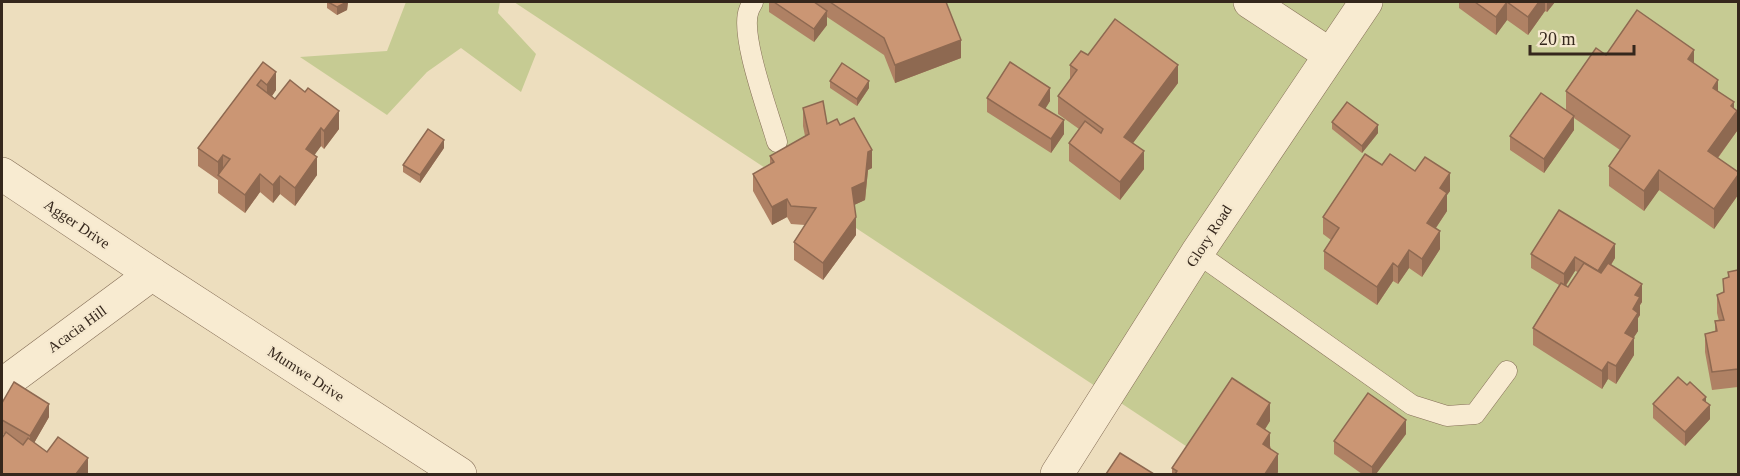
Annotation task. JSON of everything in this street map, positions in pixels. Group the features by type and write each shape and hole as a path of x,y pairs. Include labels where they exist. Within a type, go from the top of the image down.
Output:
{"street":[{"path":"1250,2 1329,54"},
{"name":"Glory Road","path":"1057,474 1197,253 1366,2"},
{"name":"Agger Drive","path":"2,174 152,274"},
{"name":"Acacia Hill","path":"2,384 152,274"},
{"name":"Mumwe Drive","path":"152,274 460,474"}],"lane":[{"path":"753,2 748,11 748,32 754,63 777,142"},
{"path":"1197,253 1412,405 1447,416 1475,414 1507,371"}],"green space":[{"path":"406,2 500,2 498,13 536,54 521,92 461,48 427,72 387,115 300,57 387,51"},
{"path":"514,2 1738,2 1738,474 1184,474 1198,454"}],"building":[{"path":"328,2 347,2 337,7"},
{"path":"774,2 814,2 827,11 814,29"},
{"path":"830,2 946,2 961,40 895,65 884,38"},
{"path":"1475,2 1507,2 1496,17"},
{"path":"1507,2 1539,2 1528,17"},
{"path":"1637,10 1694,50 1688,59 1718,80 1713,88 1734,102 1731,106 1737,111 1708,151 1738,172 1738,175 1714,209 1659,170 1644,191 1609,166 1630,136 1566,91 1596,48 1606,55"},
{"path":"1115,19 1178,65 1124,137 1144,151 1120,182 1069,143 1085,121 1101,133 1103,129 1058,96 1077,70 1070,65 1081,51 1088,55"},
{"path":"263,62 276,72 267,85 261,80 257,85 275,99 290,80 305,92 308,88 339,111 324,131 321,128 306,149 317,157 295,188 280,176 273,185 260,174 245,195 218,175 230,159 223,155 218,162 198,148"},
{"path":"1010,62 1050,88 1039,105 1064,120 1051,139 987,98"},
{"path":"842,63 869,81 857,99 830,81"},
{"path":"1541,93 1574,116 1544,159 1510,136"},
{"path":"823,101 827,124 837,119 840,125 854,118 872,150 868,152 865,182 852,188 856,217 823,263 794,242 816,208 791,206 787,199 772,207 753,174 774,162 770,156 809,134 803,108"},
{"path":"1347,102 1378,125 1362,146 1332,122"},
{"path":"428,129 444,140 420,175 403,165"},
{"path":"1365,154 1382,165 1390,154 1415,171 1425,157 1450,173 1440,188 1447,193 1427,223 1440,231 1422,259 1409,250 1398,267 1393,263 1377,287 1324,251 1339,228 1323,217"},
{"path":"1559,210 1615,244 1598,271 1575,257 1564,274 1531,254"},
{"path":"1584,263 1601,273 1608,263 1642,284 1635,295 1640,297 1633,309 1638,313 1625,333 1634,338 1616,366 1608,362 1602,371 1533,328 1561,283 1568,287"},
{"path":"1738,270 1738,369 1712,372 1705,334 1717,331 1715,321 1724,320 1717,295 1724,292 1723,279 1729,277 1728,272"},
{"path":"1678,377 1687,385 1690,382 1706,397 1703,400 1710,405 1685,432 1653,404"},
{"path":"1232,378 1270,403 1257,424 1270,433 1263,444 1278,454 1265,474 1175,474 1177,471 1172,468"},
{"path":"14,382 49,404 30,436 2,420 2,403"},
{"path":"1368,393 1406,420 1372,467 1334,441"},
{"path":"6,432 23,445 28,438 47,452 58,437 88,458 76,474 2,474 2,438"},
{"path":"1120,453 1154,474 1106,474"}]}
